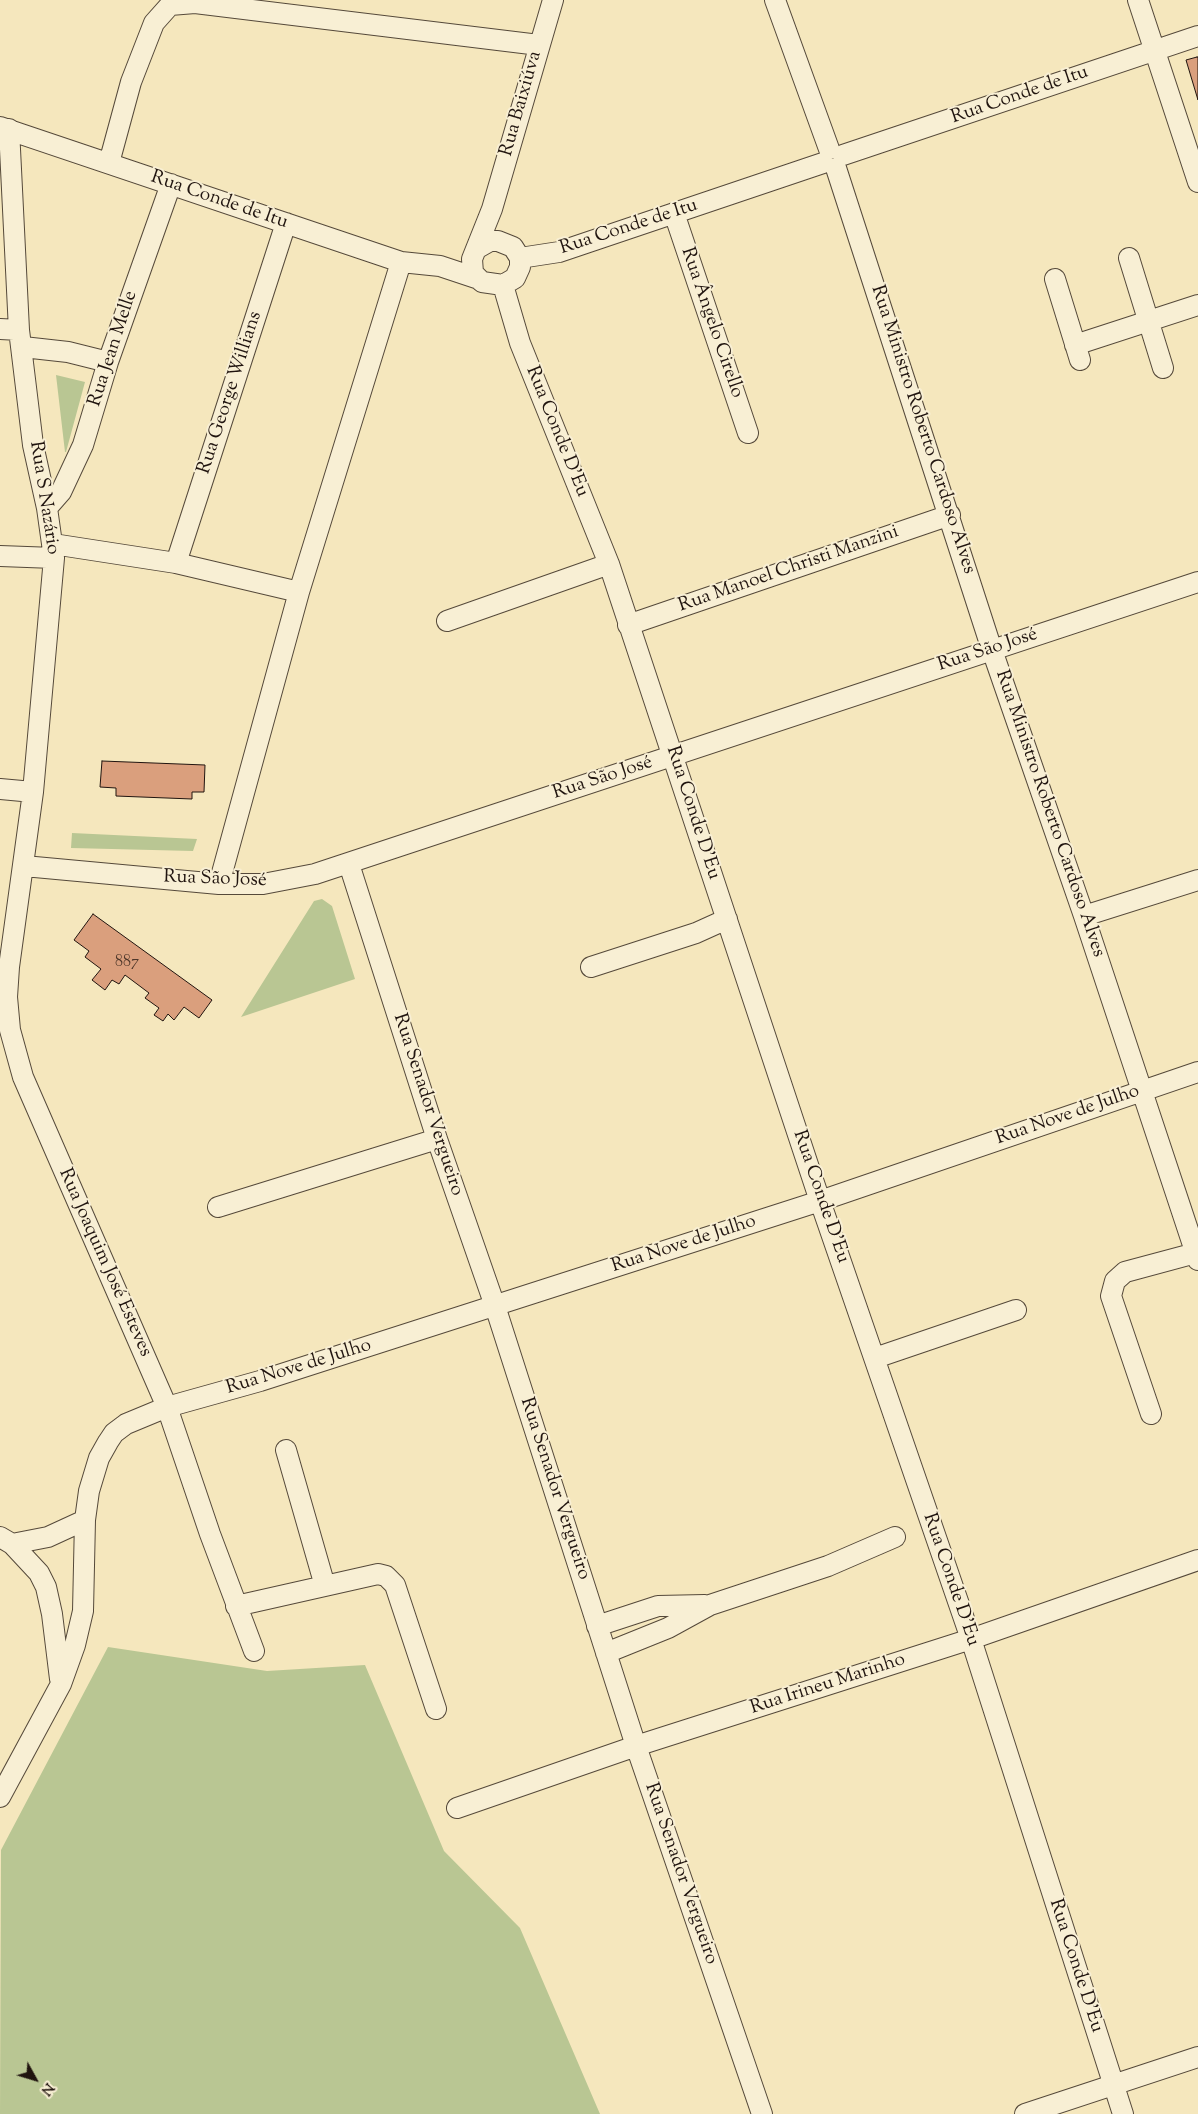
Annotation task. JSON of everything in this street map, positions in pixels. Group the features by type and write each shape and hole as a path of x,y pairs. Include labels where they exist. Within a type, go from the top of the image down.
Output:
{"street":[{"name":"Rua Baixiúva","path":"492,209 553,0"},
{"name":"Rua Ministro Roberto Cardoso Alves","path":"775,0 833,159 950,515 992,650 1084,916 1197,1256"},
{"path":"1138,0 1198,182"},
{"path":"109,163 131,82 154,23 170,6 195,3 539,45"},
{"name":"Rua Conde de Itu","path":"520,258 559,252 1198,36"},
{"name":"Rua Conde de Itu","path":"4,128 400,262 440,266 476,278"},
{"name":"Rua S Nazário","path":"4,128 14,335 54,551 33,792 24,866"},
{"name":"Rua Jean Melle","path":"47,508 61,492 83,445 108,362 171,184"},
{"path":"492,209 505,244"},
{"path":"475,251 490,241 513,247 520,258 520,266 515,278 504,285 487,284 476,278 471,266 475,251 492,209"},
{"name":"Rua Ângelo Cirello","path":"674,213 748,433"},
{"name":"Rua George Willians","path":"176,564 286,223"},
{"name":"Rua Conde de Itu","path":"440,266 475,251"},
{"path":"1129,258 1163,368"},
{"path":"219,884 299,592 400,262"},
{"path":"1054,279 1078,352 1149,321 1198,305"},
{"name":"Rua Conde D'Eu","path":"504,285 520,343 609,564 820,1201 970,1639 1123,2114"},
{"path":"14,335 108,362"},
{"name":"Rua Manoel Christi Manzini","path":"628,625 950,515"},
{"path":"0,556 54,551 176,564 299,592"},
{"path":"447,621 609,564"},
{"name":"Rua São José","path":"24,866 219,884 263,884 289,880 349,864 1198,582"},
{"path":"0,790 33,792"},
{"name":"Rua Senador Vergueiro","path":"349,864 437,1139 495,1306 636,1746 762,2114"},
{"name":"Rua Joaquim José Esteves","path":"24,866 5,967 10,1030 23,1077 167,1407 236,1606 254,1651"},
{"path":"1084,916 1198,880"},
{"path":"591,967 696,932 727,919"},
{"name":"Rua Nove de Julho","path":"0,1797 61,1684 76,1645 83,1611 85,1520 89,1491 99,1458 114,1433 126,1424 167,1407 260,1381 820,1201 1198,1072"},
{"path":"218,1207 437,1139"},
{"path":"1152,1414 1111,1296 1115,1281 1125,1272 1197,1256"},
{"path":"875,1358 1016,1310"},
{"path":"286,1450 325,1586"},
{"path":"6,1541 48,1538 85,1520"},
{"path":"606,1653 668,1628 710,1605 828,1566 895,1537"},
{"path":"6,1541 39,1573 46,1587 52,1614 61,1684"},
{"name":"Rua Irineu Marinho","path":"457,1808 636,1746 970,1639 1198,1560"},
{"path":"236,1606 378,1574 391,1580 395,1585 436,1709"},
{"path":"597,1626 658,1606 710,1605"},
{"path":"1025,2114 1198,2057"}],"green space":[{"path":"56,375 85,382 66,452 65,452"},
{"path":"72,833 197,839 193,851 71,848"},
{"path":"322,899 332,906 355,979 241,1017 314,901"},
{"path":"108,1647 267,1671 365,1665 444,1851 520,1928 600,2114 0,2114 1,1850"}],"building":[{"path":"1198,57 1198,100 1186,60"},
{"path":"102,761 205,765 204,792 192,792 192,799 116,796 116,788 100,787"},
{"path":"93,914 212,1000 199,1018 184,1007 174,1020 168,1014 163,1021 154,1015 159,1008 145,998 149,993 125,975 119,984 112,980 105,990 92,980 101,969 85,957 89,951 74,940"}]}
